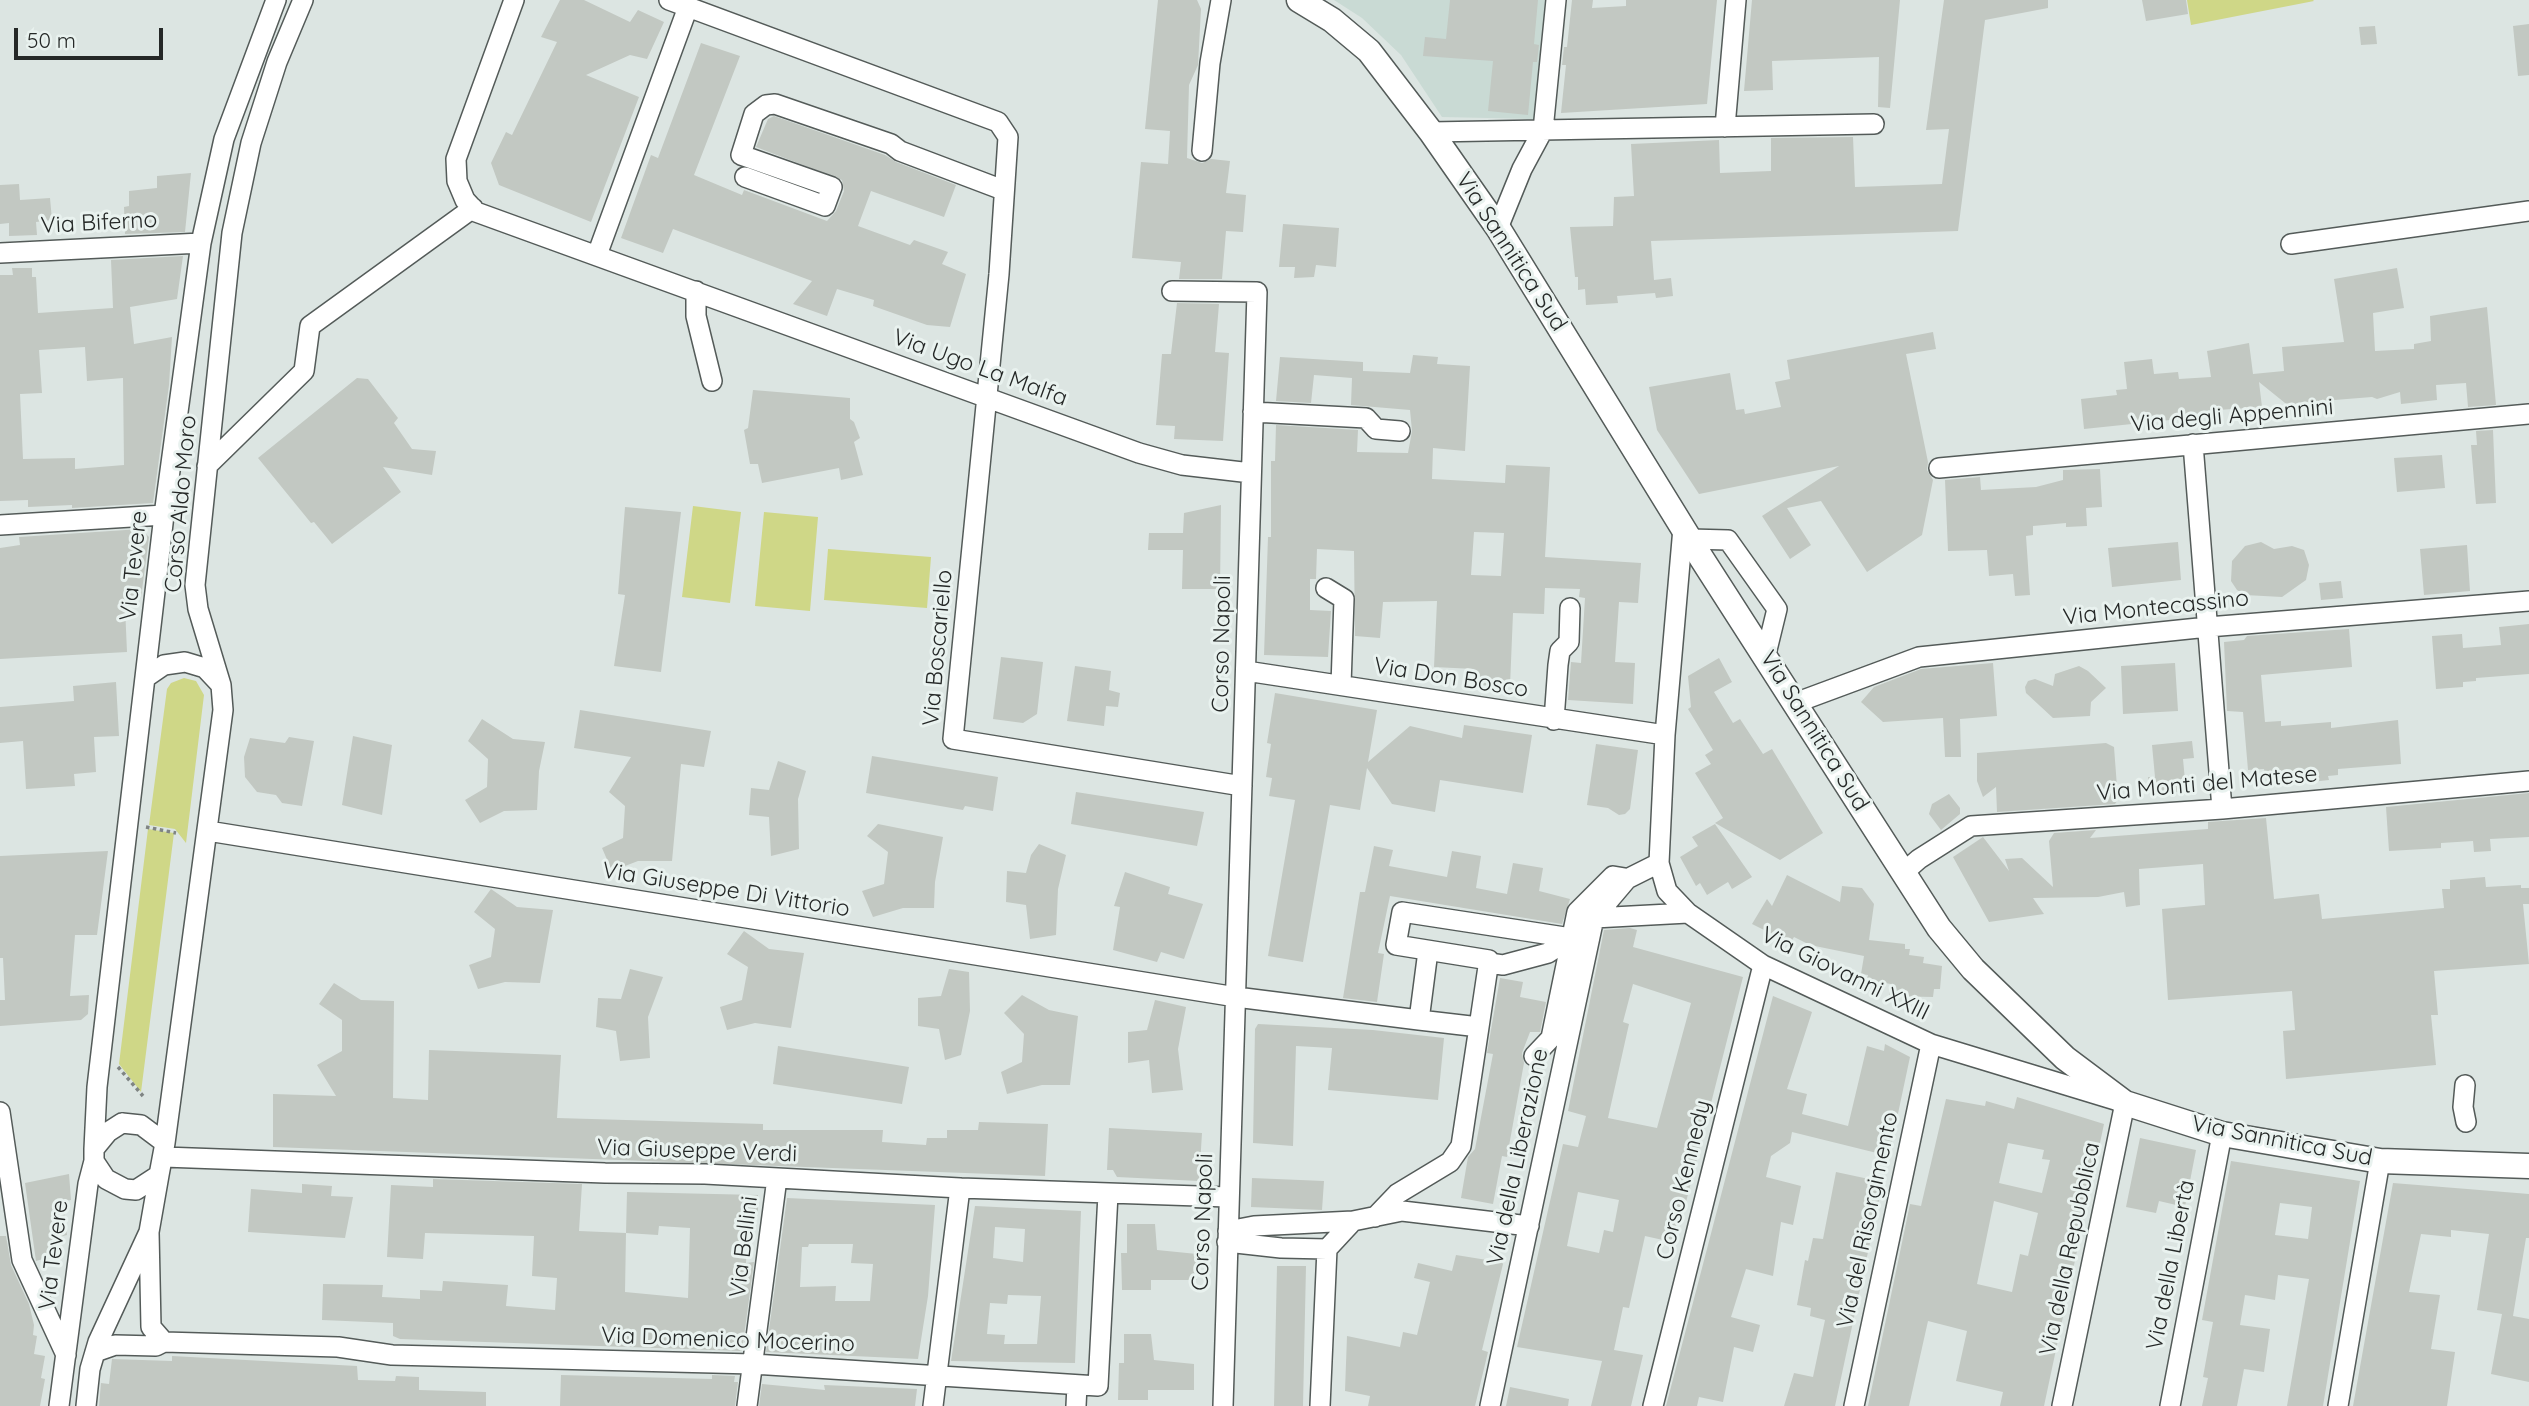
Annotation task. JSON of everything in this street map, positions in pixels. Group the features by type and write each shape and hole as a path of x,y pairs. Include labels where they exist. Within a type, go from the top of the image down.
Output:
{"main road":[{"name":"Via Sannitica Sud","path":"1299,0 1332,20 1369,51 1431,132 1498,228 1687,533 1939,928 1973,969 2065,1058 2125,1103 2221,1134 2380,1161 2529,1166"}],"street":[{"name":"Via Tevere","path":"66,1355 86,1196 94,1155 97,1087 148,676 164,515 201,243 224,139 276,0"},
{"name":"Corso Aldo Moro","path":"86,1406 95,1352 149,1231 163,1158 223,710 221,685 198,609 195,585 232,233 251,143 277,62 303,0"},
{"path":"207,466 304,372 310,326 473,208 465,200 457,181 456,159 514,0"},
{"path":"669,0 998,122 1008,137 988,396"},
{"path":"1202,151 1210,63 1221,0"},
{"path":"1498,228 1522,169 1543,130 1556,0"},
{"path":"1725,127 1736,0"},
{"path":"597,255 688,7"},
{"path":"745,177 825,206 832,187 741,155 754,114 766,105 775,104 891,144 900,151 1003,190"},
{"path":"1431,132 1874,124"},
{"name":"Via Ugo La Malfa","path":"473,208 1139,453 1182,465 1251,473"},
{"path":"2291,244 2529,211"},
{"name":"Via Biferno","path":"0,253 201,243"},
{"path":"696,291 696,316 712,381"},
{"name":"Corso Napoli","path":"1172,292 1257,292 1223,1406"},
{"name":"Via Boscariello","path":"988,396 953,739 1242,786"},
{"path":"1253,412 1366,418 1376,429 1400,431"},
{"name":"Via degli Appennini","path":"1939,468 2529,414"},
{"path":"2193,444 2222,809"},
{"path":"0,525 164,515"},
{"path":"1687,533 1728,540 1777,608 1766,654"},
{"name":"Via Giovanni XXIII","path":"1687,533 1665,735 1659,863 1667,891 1688,913 1763,965 1931,1044 2125,1103"},
{"name":"Via Don Bosco","path":"1326,588 1344,599 1341,685"},
{"name":"Via Montecassino","path":"1795,704 1919,657 2208,627 2529,601"},
{"name":"Via Don Bosco","path":"1554,720 1558,664 1560,651 1569,642 1570,608"},
{"path":"148,676 164,665 185,662 205,668 221,685"},
{"name":"Via Don Bosco","path":"1246,671 1665,735"},
{"name":"Via Monti del Matese","path":"1903,873 1919,859 1971,826 2222,809 2529,781"},
{"name":"Via Giuseppe Di Vittorio","path":"208,831 1236,997"},
{"name":"Via della Liberazione","path":"1490,1406 1594,918 1627,879 1659,863"},
{"name":"Via della Liberazione","path":"1534,1056 1551,1038 1577,912 1613,876 1627,879"},
{"path":"1402,912 1571,938 1548,953 1503,965 1489,963 1489,960 1395,945 1402,912"},
{"path":"1594,918 1688,913"},
{"path":"1467,957 1473,923"},
{"path":"1419,1020 1428,951"},
{"path":"1375,1217 1397,1194 1450,1162 1461,1146 1489,963"},
{"name":"Corso Kennedy","path":"1653,1406 1763,965"},
{"path":"1236,997 1479,1027"},
{"name":"Via del Risorgimento","path":"1854,1406 1931,1044"},
{"path":"2465,1085 2463,1107 2466,1122"},
{"name":"Via della Repubblica","path":"2062,1406 2125,1103"},
{"path":"0,1112 7,1205 22,1260 66,1355 59,1406"},
{"path":"122,1123 141,1125 156,1133 163,1158 136,1190 125,1189 107,1179 94,1155 108,1132 122,1123"},
{"name":"Via della Libertà","path":"2170,1406 2221,1134"},
{"name":"Via Giuseppe Verdi","path":"163,1158 777,1178 960,1188 1228,1197"},
{"path":"2338,1406 2380,1161"},
{"name":"Via Bellini","path":"747,1406 777,1178"},
{"path":"933,1406 960,1188"},
{"path":"1076,1406 1077,1385 1098,1386 1108,1194"},
{"path":"1227,1236 1254,1226 1353,1221 1402,1211 1529,1226"},
{"path":"1320,1406 1327,1249 1353,1221"},
{"path":"149,1231 151,1327 164,1342"},
{"path":"1227,1236 1282,1248 1327,1249"},
{"name":"Via Domenico Mocerino","path":"95,1352 115,1345 156,1346 164,1342 338,1348 392,1355 753,1364 1077,1385"}],"path":[{"path":"146,828 176,833"},
{"path":"116,1065 143,1096"}],"shaded area":[{"path":"1334,0 1545,0 1534,119 1442,117 1401,55 1362,18"}],"green space":[{"path":"2187,0 2313,0 2314,1 2191,25"},
{"path":"693,506 741,512 730,603 682,597"},
{"path":"764,512 818,517 810,611 755,606"},
{"path":"828,549 931,557 927,608 824,600"},
{"path":"184,678 196,681 204,695 186,843 175,829 149,825 167,689 171,683"},
{"path":"148,829 174,833 141,1092 119,1064"}],"building":[{"path":"560,0 584,0 630,22 638,10 664,22 647,59 630,55 586,75 639,97 591,222 499,185 491,163 506,132 512,135 557,42 541,37"},
{"path":"1158,0 1197,0 1201,9 1198,65 1189,85 1187,158 1202,163 1211,159 1230,161 1226,193 1246,195 1243,232 1226,231 1222,279 1179,279 1181,262 1132,258 1141,162 1168,164 1170,131 1145,129"},
{"path":"1450,0 1538,0 1534,44 1539,45 1537,62 1533,62 1528,115 1488,111 1493,61 1423,56 1425,37 1446,39"},
{"path":"1572,0 1593,0 1592,8 1626,6 1626,0 1717,0 1707,104 1561,113 1566,65 1562,65 1564,47 1567,47"},
{"path":"1752,0 1900,0 1890,108 1878,107 1879,57 1772,61 1773,90 1744,91"},
{"path":"1944,0 2048,0 2048,8 1985,20 1958,231 1651,241 1654,280 1671,278 1673,296 1656,298 1655,293 1617,296 1618,303 1586,305 1585,289 1578,290 1578,277 1575,277 1570,227 1613,226 1614,197 1634,196 1631,144 1719,140 1720,173 1771,171 1771,138 1853,137 1855,187 1942,184 1949,129 1926,130"},
{"path":"2142,0 2186,0 2188,14 2146,21"},
{"path":"2529,24 2529,75 2518,76 2513,26"},
{"path":"2375,26 2377,44 2361,45 2359,27"},
{"path":"701,43 740,56 694,175 742,195 744,190 827,221 836,211 844,191 842,180 756,147 768,119 774,116 885,155 896,162 956,185 944,217 871,191 858,226 910,245 914,240 948,252 942,264 966,274 950,327 927,325 873,306 874,300 837,289 827,316 793,304 812,281 673,229 663,253 621,238 651,155 658,158"},
{"path":"191,173 185,232 125,234 124,207 129,206 129,191 157,188 157,176"},
{"path":"19,184 20,200 50,198 52,220 36,222 37,235 9,236 9,223 0,224 0,185"},
{"path":"1283,224 1339,228 1336,267 1316,265 1314,277 1294,278 1295,267 1279,267"},
{"path":"183,256 177,299 130,307 134,344 172,337 169,385 153,503 72,508 72,505 28,507 28,500 0,501 0,275 13,275 12,268 32,268 32,277 36,277 38,313 113,308 111,260","holes":["85,347 87,381 123,378 124,465 75,469 75,458 23,459 20,394 42,393 39,350"]},
{"path":"2397,268 2404,308 2373,313 2375,351 2414,349 2414,344 2431,341 2430,316 2487,307 2496,405 2468,407 2466,383 2436,385 2437,400 2401,404 2400,392 2377,399 2372,397 2297,403 2290,407 2259,382 2262,407 2218,410 2218,415 2084,429 2081,399 2117,395 2116,390 2127,389 2124,362 2152,359 2154,374 2178,372 2179,379 2211,377 2207,351 2249,343 2253,374 2284,371 2282,347 2344,342 2334,279"},
{"path":"1177,303 1219,304 1215,352 1229,353 1223,441 1174,439 1175,426 1156,425 1162,354 1171,354"},
{"path":"1933,332 1936,349 1906,354 1928,462 1927,470 1933,480 1922,535 1867,572 1821,501 1787,508 1811,545 1790,559 1762,516 1839,466 1699,494 1657,430 1649,387 1730,373 1736,410 1744,409 1745,414 1781,407 1775,382 1790,379 1787,360"},
{"path":"1413,355 1438,357 1437,364 1470,366 1465,451 1433,448 1432,479 1505,483 1506,465 1550,467 1545,557 1641,563 1638,603 1619,602 1615,662 1635,663 1633,704 1568,700 1571,662 1581,663 1585,598 1579,597 1580,589 1545,588 1544,614 1513,613 1510,686 1473,685 1474,669 1434,667 1437,601 1383,602 1380,638 1355,636 1354,551 1317,549 1316,579 1310,579 1310,610 1331,611 1328,657 1264,655 1268,537 1271,537 1271,461 1275,461 1276,425 1358,430 1357,452 1408,453 1412,431 1410,410 1351,405 1352,378 1314,375 1311,403 1276,401 1280,357 1363,362 1363,371 1410,373","holes":["1474,532 1504,533 1501,576 1471,575"]},
{"path":"357,378 368,379 398,418 394,423 412,449 436,451 432,475 383,467 401,492 332,544 314,522 311,523 258,458"},
{"path":"753,390 850,398 850,419 854,422 860,438 854,442 863,475 841,480 839,468 762,483 758,464 750,464 744,430 748,428"},
{"path":"2493,430 2496,503 2476,504 2471,445 2477,445 2476,431"},
{"path":"2442,455 2445,488 2397,492 2394,458"},
{"path":"2100,469 2102,507 2086,508 2087,526 2066,527 2066,523 2033,526 2033,535 2026,536 2030,595 2015,596 2013,574 1989,576 1987,550 1948,551 1945,480 1980,477 1981,490 2036,487 2063,480 2063,470"},
{"path":"1221,505 1220,589 1182,589 1183,550 1148,550 1149,533 1183,533 1184,513"},
{"path":"625,507 681,512 661,672 614,666 625,595 618,594"},
{"path":"141,529 149,537 141,598 125,607 127,652 0,659 0,548 20,545 19,537"},
{"path":"2178,542 2181,580 2112,587 2108,548"},
{"path":"2261,542 2274,549 2292,546 2304,550 2309,565 2306,580 2282,597 2245,595 2237,590 2231,581 2232,561 2245,546"},
{"path":"2467,545 2470,591 2424,595 2420,549"},
{"path":"2341,581 2343,598 2321,600 2319,583"},
{"path":"2529,624 2529,674 2476,678 2476,681 2463,682 2463,687 2436,689 2432,636 2462,634 2463,648 2501,645 2499,627"},
{"path":"2349,629 2352,667 2261,675 2265,722 2281,721 2281,726 2331,722 2331,728 2398,720 2401,764 2338,769 2338,775 2328,776 2329,780 2301,783 2300,770 2265,774 2264,769 2248,770 2243,712 2227,711 2224,642 2244,640 2247,636"},
{"path":"1001,657 1043,662 1037,714 1023,723 993,719"},
{"path":"1719,658 1732,682 1714,692 1733,723 1740,719 1763,754 1772,749 1823,833 1780,860 1715,823 1723,818 1695,773 1711,764 1705,755 1713,750 1688,709 1691,707 1688,676"},
{"path":"1993,663 1997,716 1960,719 1961,757 1945,757 1943,718 1883,722 1861,702 1874,687 1921,669"},
{"path":"2175,663 2178,711 2123,714 2121,666"},
{"path":"1075,666 1111,671 1109,690 1120,693 1118,707 1106,706 1104,726 1067,721"},
{"path":"2079,666 2106,688 2091,702 2090,716 2053,718 2026,693 2028,681 2035,679 2053,686 2055,674"},
{"path":"116,682 119,736 94,737 96,772 74,774 75,786 26,789 23,741 0,743 0,707 74,701 73,686"},
{"path":"1275,693 1377,710 1368,762 1410,726 1462,738 1464,725 1532,735 1523,793 1440,780 1435,812 1392,804 1367,768 1360,810 1330,805 1303,962 1268,956 1295,800 1269,796 1272,778 1266,777 1271,744 1267,743"},
{"path":"580,710 711,731 704,767 681,764 672,861 638,861 612,871 602,848 623,838 625,806 609,792 631,757 574,748"},
{"path":"482,719 513,739 545,742 539,771 537,810 504,811 480,823 465,800 487,787 488,759 468,741"},
{"path":"353,736 392,745 382,815 342,805"},
{"path":"289,737 314,741 302,806 282,803 276,795 257,792 245,777 244,757 250,738 285,743"},
{"path":"2192,741 2194,758 2183,759 2186,791 2150,795 2148,777 2155,777 2152,745"},
{"path":"2106,743 2114,747 2118,800 2115,804 1997,812 1996,787 1983,797 1977,781 1977,753"},
{"path":"1596,744 1638,750 1630,809 1625,814 1619,815 1608,808 1587,805"},
{"path":"872,756 998,777 993,811 965,806 963,810 866,793"},
{"path":"778,761 806,771 798,799 799,849 771,856 769,817 749,815 751,788 769,790"},
{"path":"1076,792 1204,812 1197,846 1071,824"},
{"path":"2529,793 2529,837 2490,839 2491,851 2474,852 2473,841 2441,843 2441,848 2389,851 2386,807"},
{"path":"1949,794 1960,808 1960,814 1941,830 1929,814 1932,804"},
{"path":"2266,818 2274,899 2319,894 2322,919 2444,908 2442,889 2450,889 2450,880 2485,877 2486,887 2521,885 2521,888 2529,888 2529,904 2523,904 2529,964 2434,971 2438,1015 2431,1015 2436,1065 2286,1079 2283,1031 2295,1030 2292,991 2168,1000 2162,909 2205,905 2203,864 2139,869 2140,905 2126,907 2124,892 2098,897 2033,898 2044,914 1989,922 1953,857 1983,837 2009,871 2005,859 2022,858 2053,887 2049,841 2054,833 2096,830 2090,838 2208,829 2208,822"},
{"path":"878,824 943,837 935,882 934,908 903,908 873,917 862,891 884,884 888,852 867,836"},
{"path":"1715,824 1752,877 1732,889 1728,882 1707,895 1700,883 1696,886 1680,857 1698,846 1692,837"},
{"path":"1039,844 1066,855 1058,889 1056,935 1030,939 1026,905 1006,902 1007,871 1026,873 1031,855"},
{"path":"1374,846 1393,850 1389,866 1447,877 1452,851 1481,856 1476,888 1507,894 1513,863 1543,868 1539,891 1570,899 1562,924 1390,896 1378,953 1384,954 1377,1002 1343,998 1360,892 1365,892"},
{"path":"108,851 97,935 75,935 70,996 89,995 88,1014 81,1020 0,1026 0,1000 5,1000 3,958 0,958 0,856"},
{"path":"1125,872 1170,887 1168,894 1203,904 1184,959 1161,952 1157,962 1113,950 1120,907 1114,906"},
{"path":"1787,875 1840,902 1842,886 1862,888 1874,904 1869,940 1905,944 1905,949 1910,949 1909,955 1924,957 1923,963 1942,966 1940,989 1934,989 1933,997 1889,996 1891,984 1867,980 1868,975 1861,974 1864,956 1810,945 1794,937 1790,943 1752,924 1767,899 1772,906"},
{"path":"491,889 517,907 553,910 540,983 505,982 478,989 469,965 491,957 495,929 474,912"},
{"path":"1604,930 1637,930 1633,947 1743,977 1685,1206 1681,1206 1672,1242 1645,1236 1629,1308 1623,1307 1614,1350 1643,1355 1631,1406 1591,1406 1602,1361 1517,1347 1563,1144 1578,1147 1586,1116 1568,1111","holes":["1633,984 1691,1003 1657,1128 1608,1118 1629,1024 1623,1022","1578,1192 1619,1200 1613,1232 1604,1230 1599,1253 1567,1246"]},
{"path":"744,931 769,949 804,953 791,1028 755,1023 727,1030 720,1007 742,1000 748,967 727,954"},
{"path":"630,969 663,977 648,1017 650,1058 620,1061 616,1031 596,1027 598,998 621,999"},
{"path":"949,969 969,972 970,1011 961,1055 945,1060 939,1029 918,1026 918,998 941,996"},
{"path":"1500,978 1523,982 1520,997 1546,1002 1540,1032 1530,1032 1522,1053 1524,1063 1507,1157 1502,1156 1493,1204 1461,1198 1468,1157 1475,1149 1493,1054 1487,1053"},
{"path":"334,983 361,1000 394,1001 393,1098 428,1100 429,1050 561,1055 557,1118 763,1124 763,1130 883,1130 882,1142 926,1145 927,1138 947,1138 947,1130 978,1130 979,1122 1048,1124 1045,1176 273,1147 273,1094 336,1096 317,1065 342,1051 342,1020 319,1004"},
{"path":"1022,995 1049,1010 1078,1016 1070,1085 1042,1085 1007,1094 1001,1072 1022,1062 1024,1034 1004,1013"},
{"path":"1773,996 1812,1012 1787,1089 1807,1094 1802,1114 1848,1126 1867,1046 1884,1051 1885,1044 1910,1057 1889,1156 1792,1132 1790,1143 1771,1156 1766,1177 1801,1186 1793,1225 1781,1222 1773,1276 1746,1269 1731,1317 1760,1325 1753,1352 1734,1347 1723,1402 1699,1397 1697,1406 1666,1406"},
{"path":"1155,1000 1186,1007 1178,1049 1183,1090 1152,1093 1149,1060 1128,1063 1128,1032 1147,1030"},
{"path":"1258,1024 1373,1030 1444,1038 1438,1100 1328,1090 1332,1048 1296,1046 1293,1146 1253,1143 1255,1029"},
{"path":"778,1046 909,1067 902,1104 773,1084"},
{"path":"2017,1097 2104,1124 2044,1406 2000,1406 2003,1392 1956,1381 1967,1331 1928,1321 1909,1406 1868,1406 1910,1204 1921,1206 1946,1099 1985,1106 1986,1101 2014,1109","holes":["2008,1143 2044,1150 2042,1159 2050,1160 2042,1193 1999,1183","1994,1201 2038,1213 2028,1256 2020,1254 2012,1292 1977,1284"]},
{"path":"1109,1128 1202,1133 1199,1181 1117,1177 1113,1170 1107,1170"},
{"path":"2140,1138 2196,1150 2185,1207 2159,1201 2156,1213 2126,1207"},
{"path":"2231,1161 2360,1181 2323,1406 2287,1406 2309,1279 2278,1275 2275,1300 2245,1295 2240,1325 2270,1329 2264,1372 2244,1369 2237,1406 2202,1406 2208,1378 2203,1377 2213,1322 2202,1320","holes":["2280,1203 2312,1207 2308,1239 2275,1235"]},
{"path":"1836,1172 1883,1182 1835,1406 1784,1406 1794,1373 1813,1377 1825,1320 1810,1316 1811,1308 1797,1305 1805,1260 1808,1261 1813,1238 1823,1239"},
{"path":"69,1174 71,1200 63,1201 67,1235 59,1237 61,1254 36,1261 25,1183"},
{"path":"1252,1178 1324,1181 1322,1210 1251,1207"},
{"path":"433,1179 582,1184 579,1231 626,1233 627,1192 758,1195 758,1213 748,1212 746,1263 754,1262 742,1351 400,1339 393,1336 393,1323 322,1320 323,1284 383,1285 382,1297 420,1299 420,1290 442,1291 443,1281 508,1285 506,1306 555,1310 557,1278 532,1276 534,1236 425,1233 423,1259 387,1257 391,1185 433,1187","holes":["659,1226 690,1228 688,1298 625,1292 626,1233 658,1235"]},
{"path":"2393,1183 2529,1194 2529,1238 2526,1238 2513,1316 2529,1319 2529,1382 2491,1374 2502,1314 2477,1310 2489,1234 2451,1230 2451,1237 2421,1234 2409,1292 2440,1295 2431,1349 2455,1352 2447,1406 2353,1406"},
{"path":"302,1184 332,1186 331,1196 353,1197 345,1238 248,1232 251,1189 302,1193"},
{"path":"787,1198 935,1205 928,1296 918,1359 766,1352","holes":["809,1244 853,1244 851,1263 873,1264 870,1301 835,1301 836,1286 800,1287 802,1247 808,1247"]},
{"path":"975,1206 1081,1211 1075,1363 951,1361","holes":["995,1227 1025,1229 1023,1262 993,1258","1008,1295 1041,1296 1037,1344 1004,1344 1005,1335 987,1334 990,1303 1007,1304"]},
{"path":"1127,1224 1155,1224 1157,1250 1197,1254 1197,1280 1151,1280 1151,1290 1122,1290 1121,1253 1127,1253"},
{"path":"0,1236 6,1236 11,1265 29,1304 34,1325 33,1335 37,1336 34,1354 45,1356 41,1378 45,1379 40,1406 0,1406"},
{"path":"1456,1255 1487,1260 1497,1255 1503,1264 1482,1350 1488,1352 1475,1406 1368,1406 1370,1396 1345,1391 1347,1336 1400,1347 1403,1332 1417,1335 1430,1282 1414,1278 1418,1263 1452,1271"},
{"path":"1277,1266 1306,1266 1303,1406 1274,1406"},
{"path":"1124,1334 1151,1334 1154,1360 1194,1364 1194,1390 1148,1390 1148,1400 1118,1400 1119,1363 1124,1363"},
{"path":"172,1356 357,1366 358,1380 395,1381 396,1376 419,1377 419,1390 486,1392 486,1406 99,1406 101,1383 109,1384 112,1359 172,1361"},
{"path":"561,1375 712,1379 712,1375 735,1376 734,1382 738,1382 735,1406 560,1406"},
{"path":"762,1384 825,1390 824,1385 917,1389 915,1406 759,1406"},
{"path":"1510,1387 1569,1399 1568,1406 1506,1406"}]}
